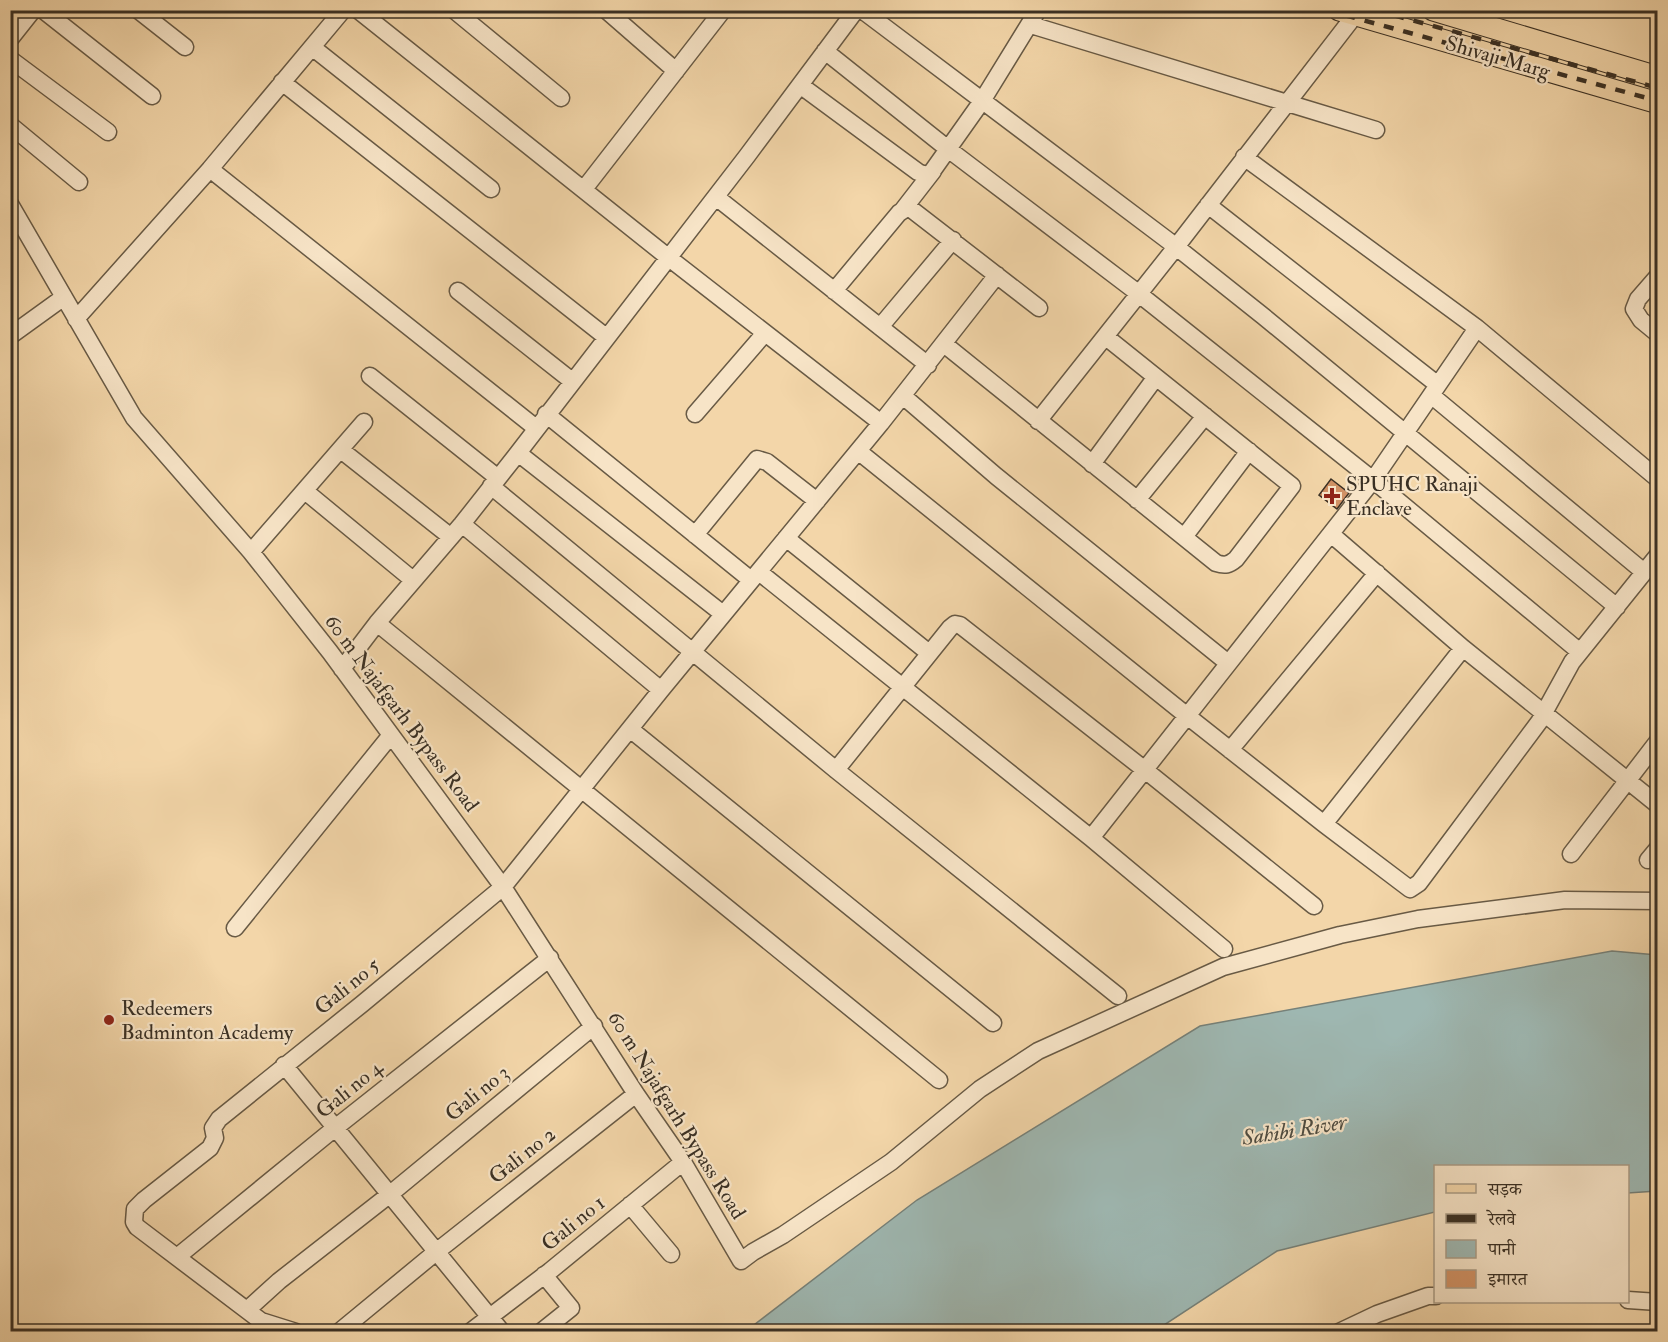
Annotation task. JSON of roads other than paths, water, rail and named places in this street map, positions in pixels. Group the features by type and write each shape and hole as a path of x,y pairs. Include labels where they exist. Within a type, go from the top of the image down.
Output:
{"main road":[{"name":"Shivaji Marg","path":"1433,10 1658,77"},
{"name":"Shivaji Marg","path":"1347,13 1658,104"}],"street":[{"path":"13,30 33,10"},
{"path":"43,10 152,96"},
{"path":"138,10 185,47"},
{"path":"76,319 210,169 343,10"},
{"path":"358,10 669,258 881,423"},
{"path":"454,10 561,98"},
{"path":"606,10 676,71"},
{"path":"584,189 723,10"},
{"path":"342,669 377,623 457,530 518,453 716,197 856,10"},
{"path":"862,10 1176,247 1617,607"},
{"path":"1038,421 1106,337 1286,103 1347,13"},
{"path":"834,291 933,171 982,101 1035,18 1286,103 1376,130"},
{"path":"312,47 491,189"},
{"path":"825,51 1139,293 1373,480 1580,652"},
{"path":"10,58 108,132"},
{"path":"282,82 606,337"},
{"path":"800,85 918,172 925,175 933,171"},
{"path":"10,125 79,182"},
{"path":"1244,157 1477,328 1658,479"},
{"path":"210,169 541,421 903,686 1224,949"},
{"path":"716,197 928,365"},
{"name":"60 m Najafgarh Bypass Road","path":"10,204 134,418 251,552 342,669 503,887 636,1094 683,1162 741,1261 891,1162 980,1089 1038,1051 1223,967 1340,934 1418,919 1565,900 1658,901"},
{"path":"1208,205 1435,390 1644,572"},
{"path":"902,211 911,209 917,212 1039,308"},
{"path":"880,327 953,240"},
{"name":"Gali no 5","path":"177,1257 137,1227 133,1215 135,1209 210,1148 215,1138 213,1128 219,1119 503,887 692,651 903,396 997,275"},
{"path":"1658,276 1638,299 1634,309 1641,320 1658,334"},
{"path":"458,291 572,381"},
{"path":"10,336 64,297"},
{"path":"1091,838 1373,480 1477,328"},
{"path":"695,414 765,333"},
{"path":"944,344 1216,563 1224,566 1230,564 1292,486 1106,337"},
{"path":"370,376 692,651 836,770 1118,996"},
{"path":"1092,464 1156,377"},
{"path":"903,396 996,477 1228,663"},
{"path":"1137,500 1204,416"},
{"path":"251,552 364,422"},
{"path":"341,450 457,530 661,690"},
{"path":"858,451 1186,716 1410,889 1415,887 1545,713 1572,662 1658,555"},
{"path":"1184,537 1249,451"},
{"path":"518,453 723,614"},
{"path":"695,535 757,459 767,462 817,501"},
{"path":"305,491 413,580"},
{"path":"1332,534 1463,648 1658,805"},
{"path":"786,538 929,653"},
{"path":"1230,750 1377,573"},
{"path":"377,623 939,1080"},
{"path":"836,770 950,628 955,624 960,625 1314,906"},
{"path":"1324,824 1463,648"},
{"path":"630,729 993,1023"},
{"path":"235,928 391,735"},
{"path":"1571,854 1658,741"},
{"name":"Gali no 4","path":"177,1257 335,1128 550,958"},
{"name":"Gali no 3","path":"247,1310 279,1281 389,1195 594,1026"},
{"path":"284,1065 502,1332"},
{"name":"Gali no 2","path":"339,1332 636,1094"},
{"name":"Gali no 1","path":"470,1332 683,1162"},
{"name":"Gali no 1","path":"630,1205 671,1254"},
{"path":"177,1257 267,1324 296,1332"},
{"path":"541,1332 571,1308 544,1275"},
{"path":"1339,1332 1377,1314 1428,1296 1434,1296"},
{"path":"1629,1300 1658,1302"}],"water":[{"name":"Sahibi River","path":"1612,951 1657,955 1657,1191 1629,1193 1629,1165 1434,1165 1434,1212 1277,1251 1155,1331 746,1331 917,1200 1200,1026"}],"railway":[{"path":"1326,10 1658,101"},
{"path":"1375,10 1658,88"}],"place":[{"name":"SPUHC Ranaji Enclave","path":"1332,496"},
{"name":"Redeemers Badminton Academy","path":"109,1020"}]}
